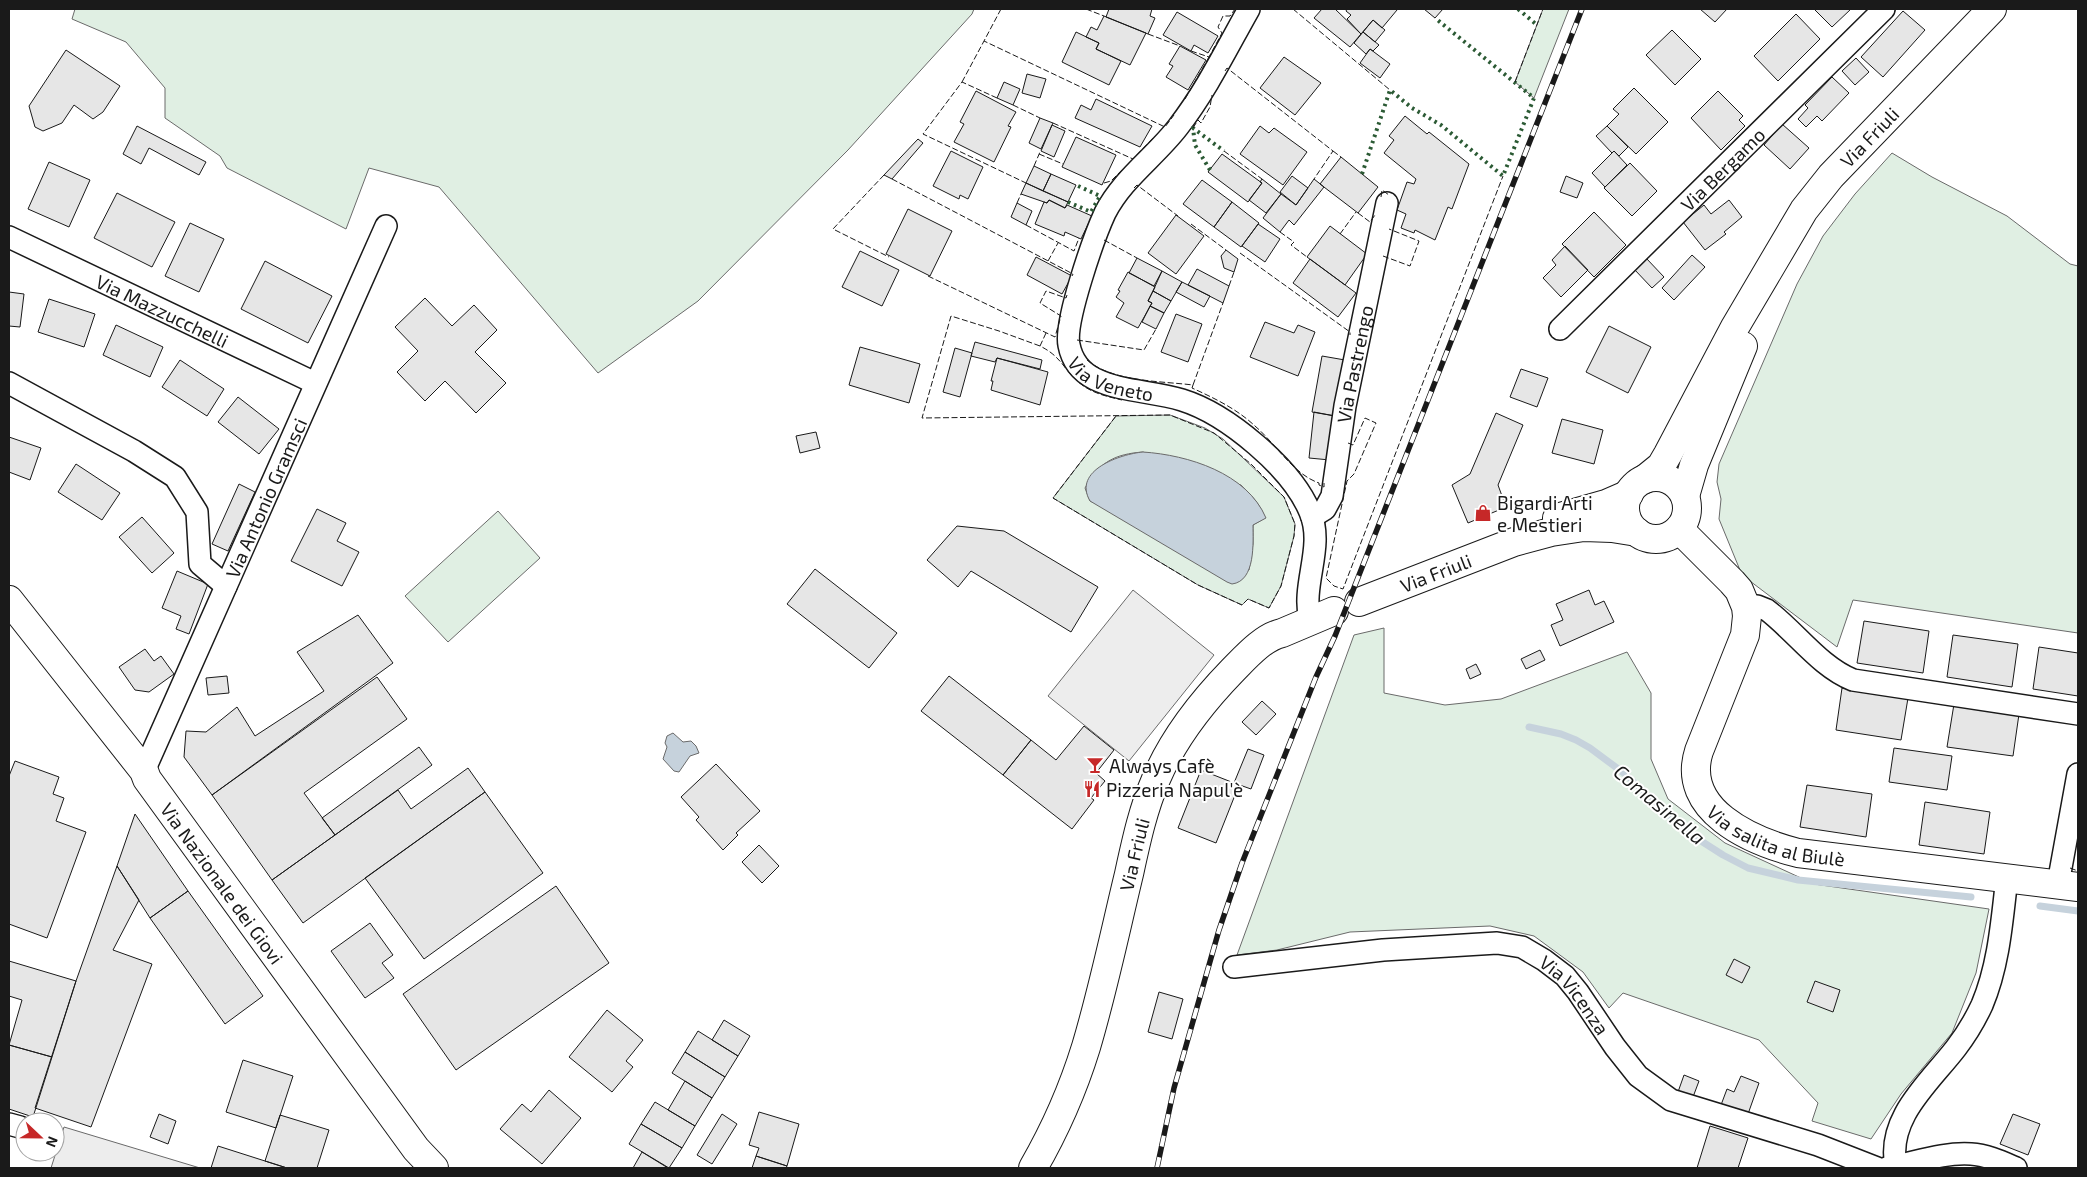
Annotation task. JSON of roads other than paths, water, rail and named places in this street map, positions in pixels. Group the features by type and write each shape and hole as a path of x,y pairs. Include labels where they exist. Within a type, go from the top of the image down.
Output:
{"street":[{"name":"Via Veneto","path":"1249,9 1186,116 1167,141 1127,181 1106,211 1096,233 1084,270 1070,321 1068,345 1075,362 1094,379 1110,385 1187,402 1204,408 1230,423 1255,444 1301,494 1312,516 1315,536 1307,604 1334,611"},
{"name":"Via Bergamo","path":"1560,329 1884,9"},
{"name":"Via Friuli","path":"1514,542 1545,521 1606,504 1637,487 1660,466 1735,327 1804,210 1831,176 1992,9"},
{"name":"Via Pastrengo","path":"1312,516 1325,509 1332,496 1345,406 1387,203"},
{"name":"Via Antonio Gramsci","path":"144,771 386,226"},
{"name":"Via Mazzucchelli","path":"9,237 315,383"},
{"name":"Via Friuli","path":"1685,496 1694,465 1749,332 1765,278"},
{"path":"9,384 134,451 175,477 196,512 200,564 226,586"},
{"path":"1658,477 1666,479 1680,488 1685,496 1686,514 1679,529 1669,536 1659,539 1646,537 1632,528 1626,516 1626,506 1637,487 1658,477"},
{"name":"Via Friuli","path":"1033,1168 1066,1102 1086,1048 1103,986 1144,814 1160,772 1172,748 1192,717 1213,690 1241,662 1273,635 1514,542 1551,532 1584,527 1612,528 1637,532"},
{"path":"1679,529 1732,582 1746,607 1757,606 1767,610 1828,664 1853,680 2078,714"},
{"name":"Via Nazionale dei Giovi","path":"9,600 144,771 147,780 416,1149 434,1168"},
{"name":"Via salita al Biulè","path":"1746,607 1746,624 1742,644 1694,768 1700,791 1713,809 1734,827 1749,836 1774,847 1798,853 2068,886 2078,775"},
{"path":"1886,1168 1906,1110 1964,1037 1976,1016 1987,990 1998,952 2007,878"},
{"name":"Via Vicenza","path":"1234,967 1383,950 1497,943 1522,947 1544,960 1565,976 1638,1076 1671,1100 1826,1147 1886,1168"},
{"path":"1886,1168 1945,1156 1971,1154 1986,1156 2016,1168"}],"waterway":[{"name":"Comasinella","path":"1529,727 1561,734 1590,748 1625,774 1687,832 1723,855 1748,868 1798,880 1971,897"},
{"name":"Comasinella","path":"2040,906 2078,911"}],"railway":[{"path":"1157,1168 1174,1088 1219,930 1242,863 1316,677 1335,636 1582,9"}],"place":[{"name":"Bigardi Arti e Mestieri","path":"1483,513"},
{"name":"Always Cafè","path":"1095,765"},
{"name":"Pizzeria Napul'è","path":"1092,789"}]}
